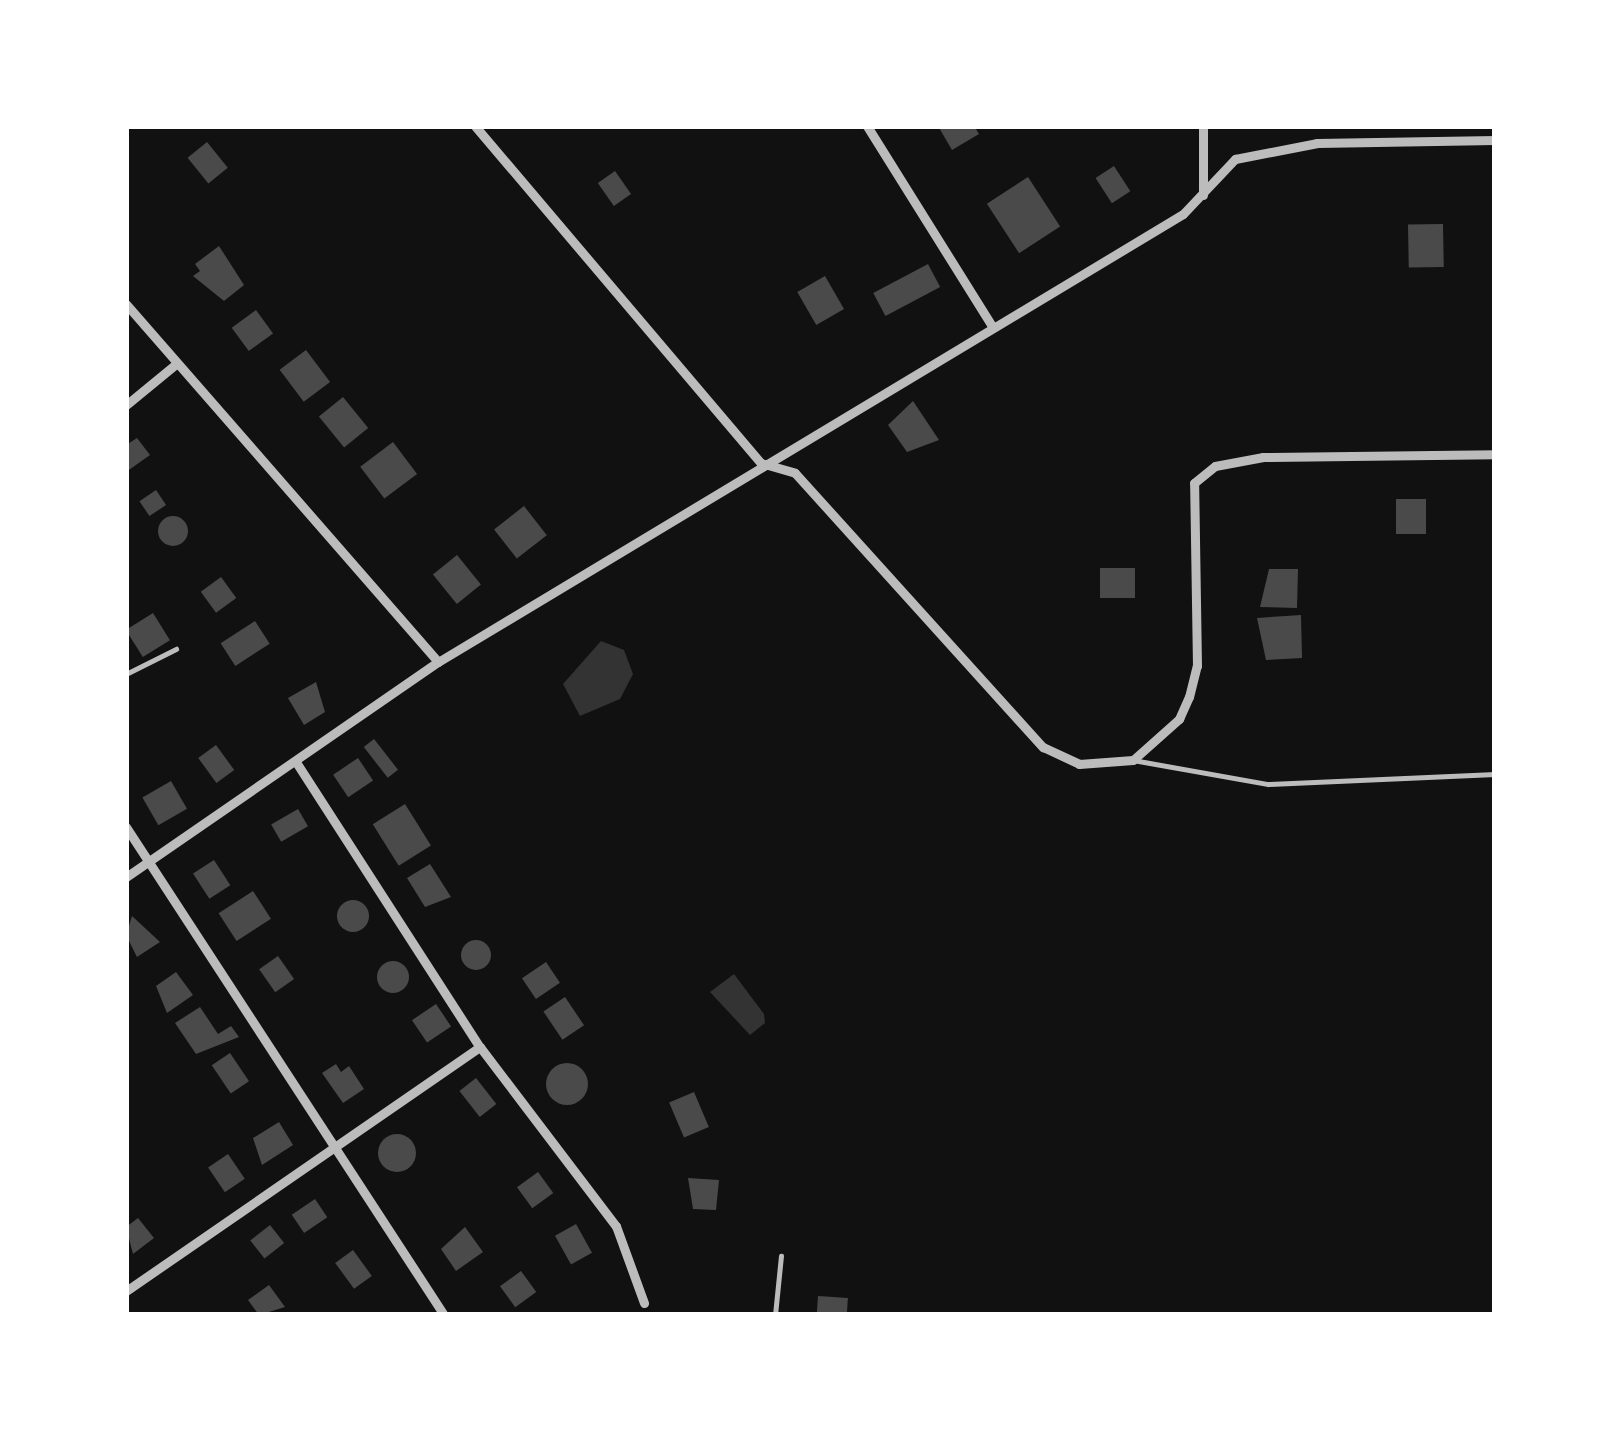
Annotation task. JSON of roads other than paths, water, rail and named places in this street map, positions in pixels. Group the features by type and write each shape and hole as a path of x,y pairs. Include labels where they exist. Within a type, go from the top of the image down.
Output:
{"street":[{"path":"475,126 761,463 795,472 1043,746 1079,764 1132,760 1179,719 1198,666 1194,483 1215,466 1263,457 1495,454"},
{"path":"867,126 992,326"},
{"path":"1203,126 1203,194"},
{"path":"126,878 438,662 1203,194 1235,159 1256,150 1495,140"},
{"path":"126,304 438,662"},
{"path":"126,405 176,364"},
{"path":"296,762 479,1047 616,1226 644,1304"},
{"path":"126,826 444,1315"},
{"path":"126,1291 479,1047"}],"lane":[{"path":"126,674 176,649"},
{"path":"1132,760 1268,784 1495,773"},
{"path":"776,1315 781,1256"}]}
